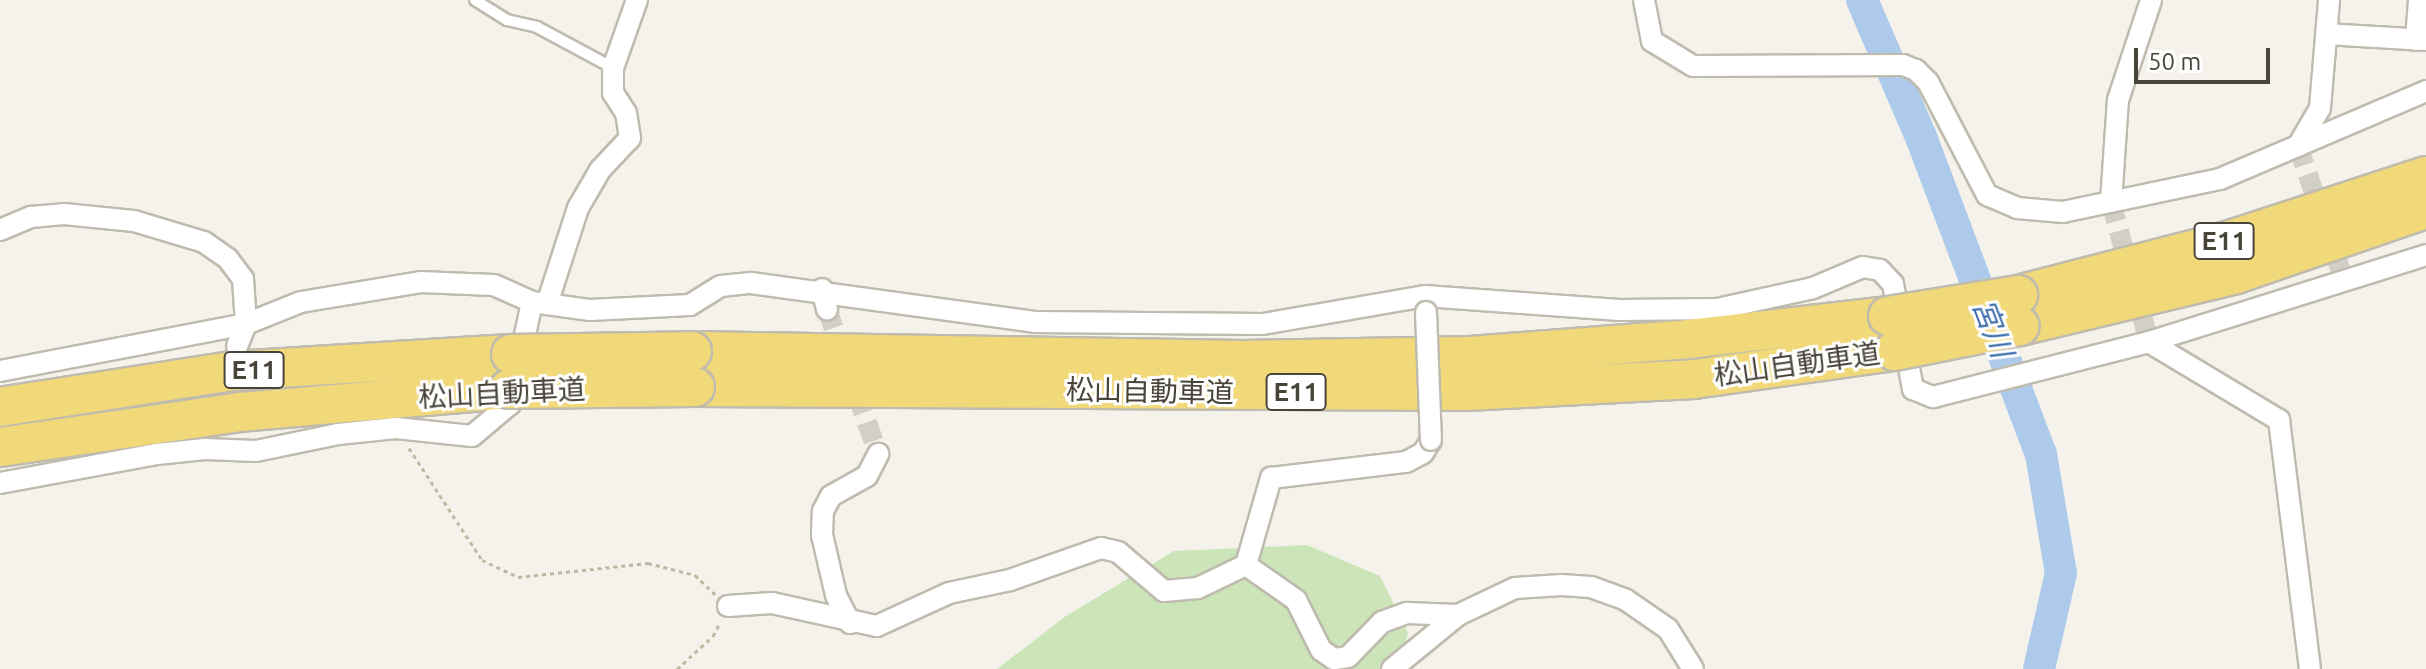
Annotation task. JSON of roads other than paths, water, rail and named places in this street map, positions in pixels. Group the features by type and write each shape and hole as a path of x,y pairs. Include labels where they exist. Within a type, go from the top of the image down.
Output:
{"highway":[{"name":"松山自動車道","path":"2019,310 2426,176"},
{"name":"松山自動車道","path":"0,407 232,371 510,372 1470,356 1689,339 1891,333 2236,274 2426,209"},
{"name":"松山自動車道","path":"0,447 510,372"}],"street":[{"path":"0,483 157,454 205,449 256,451 396,428 472,436 495,421 510,404 540,303 578,208 600,170 630,138 626,113 613,93 613,68 637,0"},
{"path":"1644,0 1652,41 1693,66 1903,65 1928,82 1975,178 1999,203 2063,212 2220,179 2426,91"},
{"path":"2111,202 2118,100 2151,0"},
{"path":"2298,146 2320,108 2329,0"},
{"path":"2326,34 2421,40 2419,0"},
{"path":"0,230 31,217 64,214 134,221 204,242 243,279 246,324 237,346"},
{"path":"0,371 246,324 301,302 420,282 494,285 540,303 590,310 690,305 721,286 751,283 824,299 1036,322 1263,324 1426,304 1619,310 1717,309 1801,292 1863,267 1880,270 1893,284 1913,389 1933,397 1964,392 2149,342 2426,255"},
{"path":"728,606 772,603 850,623 877,626 949,593 1010,580 1101,548 1118,552 1164,591 1198,588 1246,565 1271,478 1406,462 1423,453 1431,440 1426,304"},
{"path":"2149,342 2279,420 2310,669"},
{"path":"246,423 256,451"},
{"path":"850,623 836,595 822,535 823,511 831,496 867,476 878,454"},
{"path":"1246,565 1296,600 1321,650 1334,659 1348,657 1382,622 1407,613 1458,615"},
{"path":"1392,669 1458,615 1515,588 1591,587 1626,600 1668,629 1693,669"}],"lane":[{"path":"475,0 507,20 537,27 613,68"}],"waterway":[{"name":"宮川","path":"1862,0 1921,137 2041,454 2061,573 2039,669"}],"tunnel":[{"path":"2298,146 2345,283"},
{"path":"2111,202 2149,342"},
{"path":"827,309 878,454"}]}
